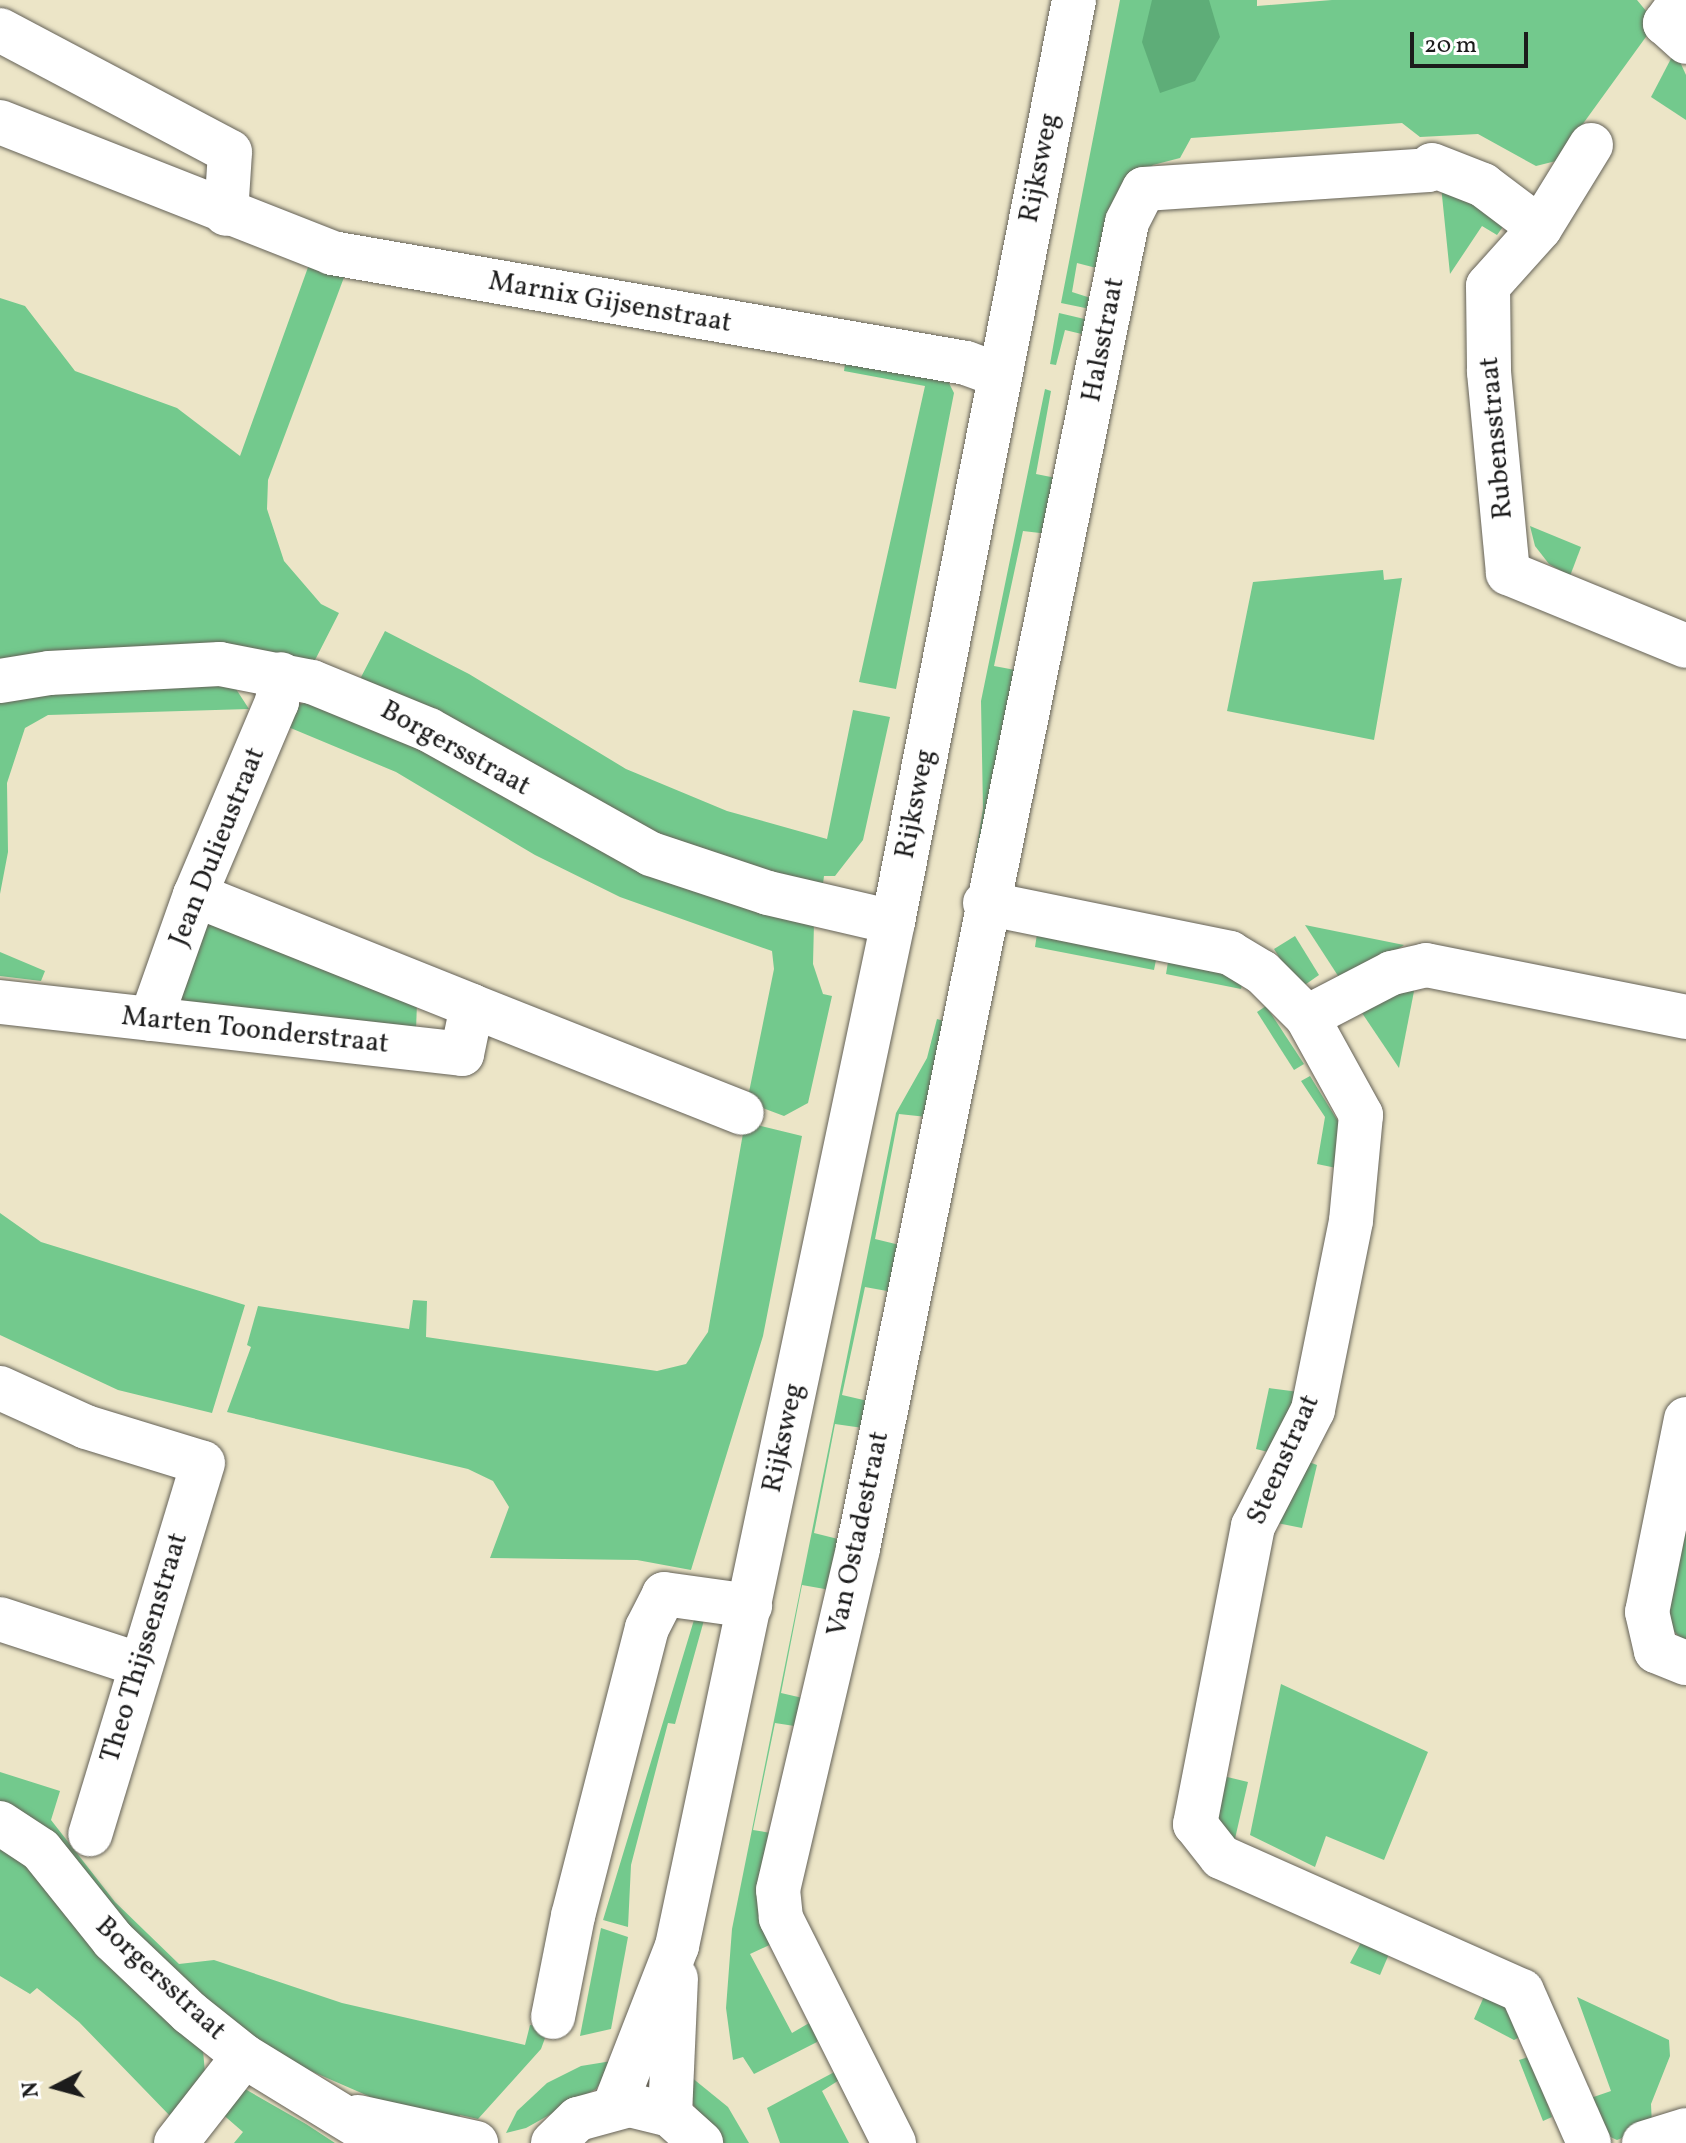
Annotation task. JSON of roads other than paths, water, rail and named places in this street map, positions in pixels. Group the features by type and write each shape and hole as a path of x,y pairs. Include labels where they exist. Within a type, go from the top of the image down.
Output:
{"street":[{"name":"Rijksweg","path":"615,2105 677,1946 893,922 1074,0"},
{"path":"0,30 230,152 226,214"},
{"name":"Marnix Gijsenstraat","path":"0,122 226,214 332,253 966,363 999,375"},
{"name":"Rubensstraat","path":"1591,145 1540,228 1488,286 1489,372 1508,573 1686,646"},
{"name":"Halsstraat","path":"985,903 1127,222 1144,189 1428,170 1432,165 1483,185 1540,228"},
{"name":"Borgersstraat","path":"0,681 49,673 220,664 281,674 385,708 651,854 768,893 893,922"},
{"name":"Jean Dulieustraat","path":"151,1019 195,895 277,702 281,674"},
{"path":"195,895 742,1113"},
{"name":"Steenstraat","path":"985,903 1230,953 1262,972 1307,1017 1361,1115 1351,1221 1313,1410 1253,1526 1195,1824 1221,1857 1522,1991 1589,2143"},
{"name":"Van Ostadestraat","path":"894,2143 781,1918 778,1890 858,1548 985,903"},
{"path":"1307,1017 1392,973 1426,965 1686,1017"},
{"name":"Marten Toonderstraat","path":"0,1002 462,1054 472,1006"},
{"name":"Theo Thijssenstraat","path":"0,1388 86,1427 203,1463 138,1664 90,1834"},
{"path":"1686,1419 1647,1612 1656,1651 1686,1663"},
{"path":"553,2017 573,1916 647,1628 664,1594 750,1606"},
{"path":"0,1617 138,1664"},
{"name":"Borgersstraat","path":"0,1823 41,1850 132,1959 244,2056 386,2143"},
{"name":"Rijksweg","path":"677,1946 686,2129"},
{"path":"176,2143 244,2056"},
{"path":"553,2143 578,2119 615,2105 643,2106 686,2129"},
{"name":"Borgersstraat","path":"340,2113 476,2143"},
{"path":"1644,2143 1686,2130"}]}
